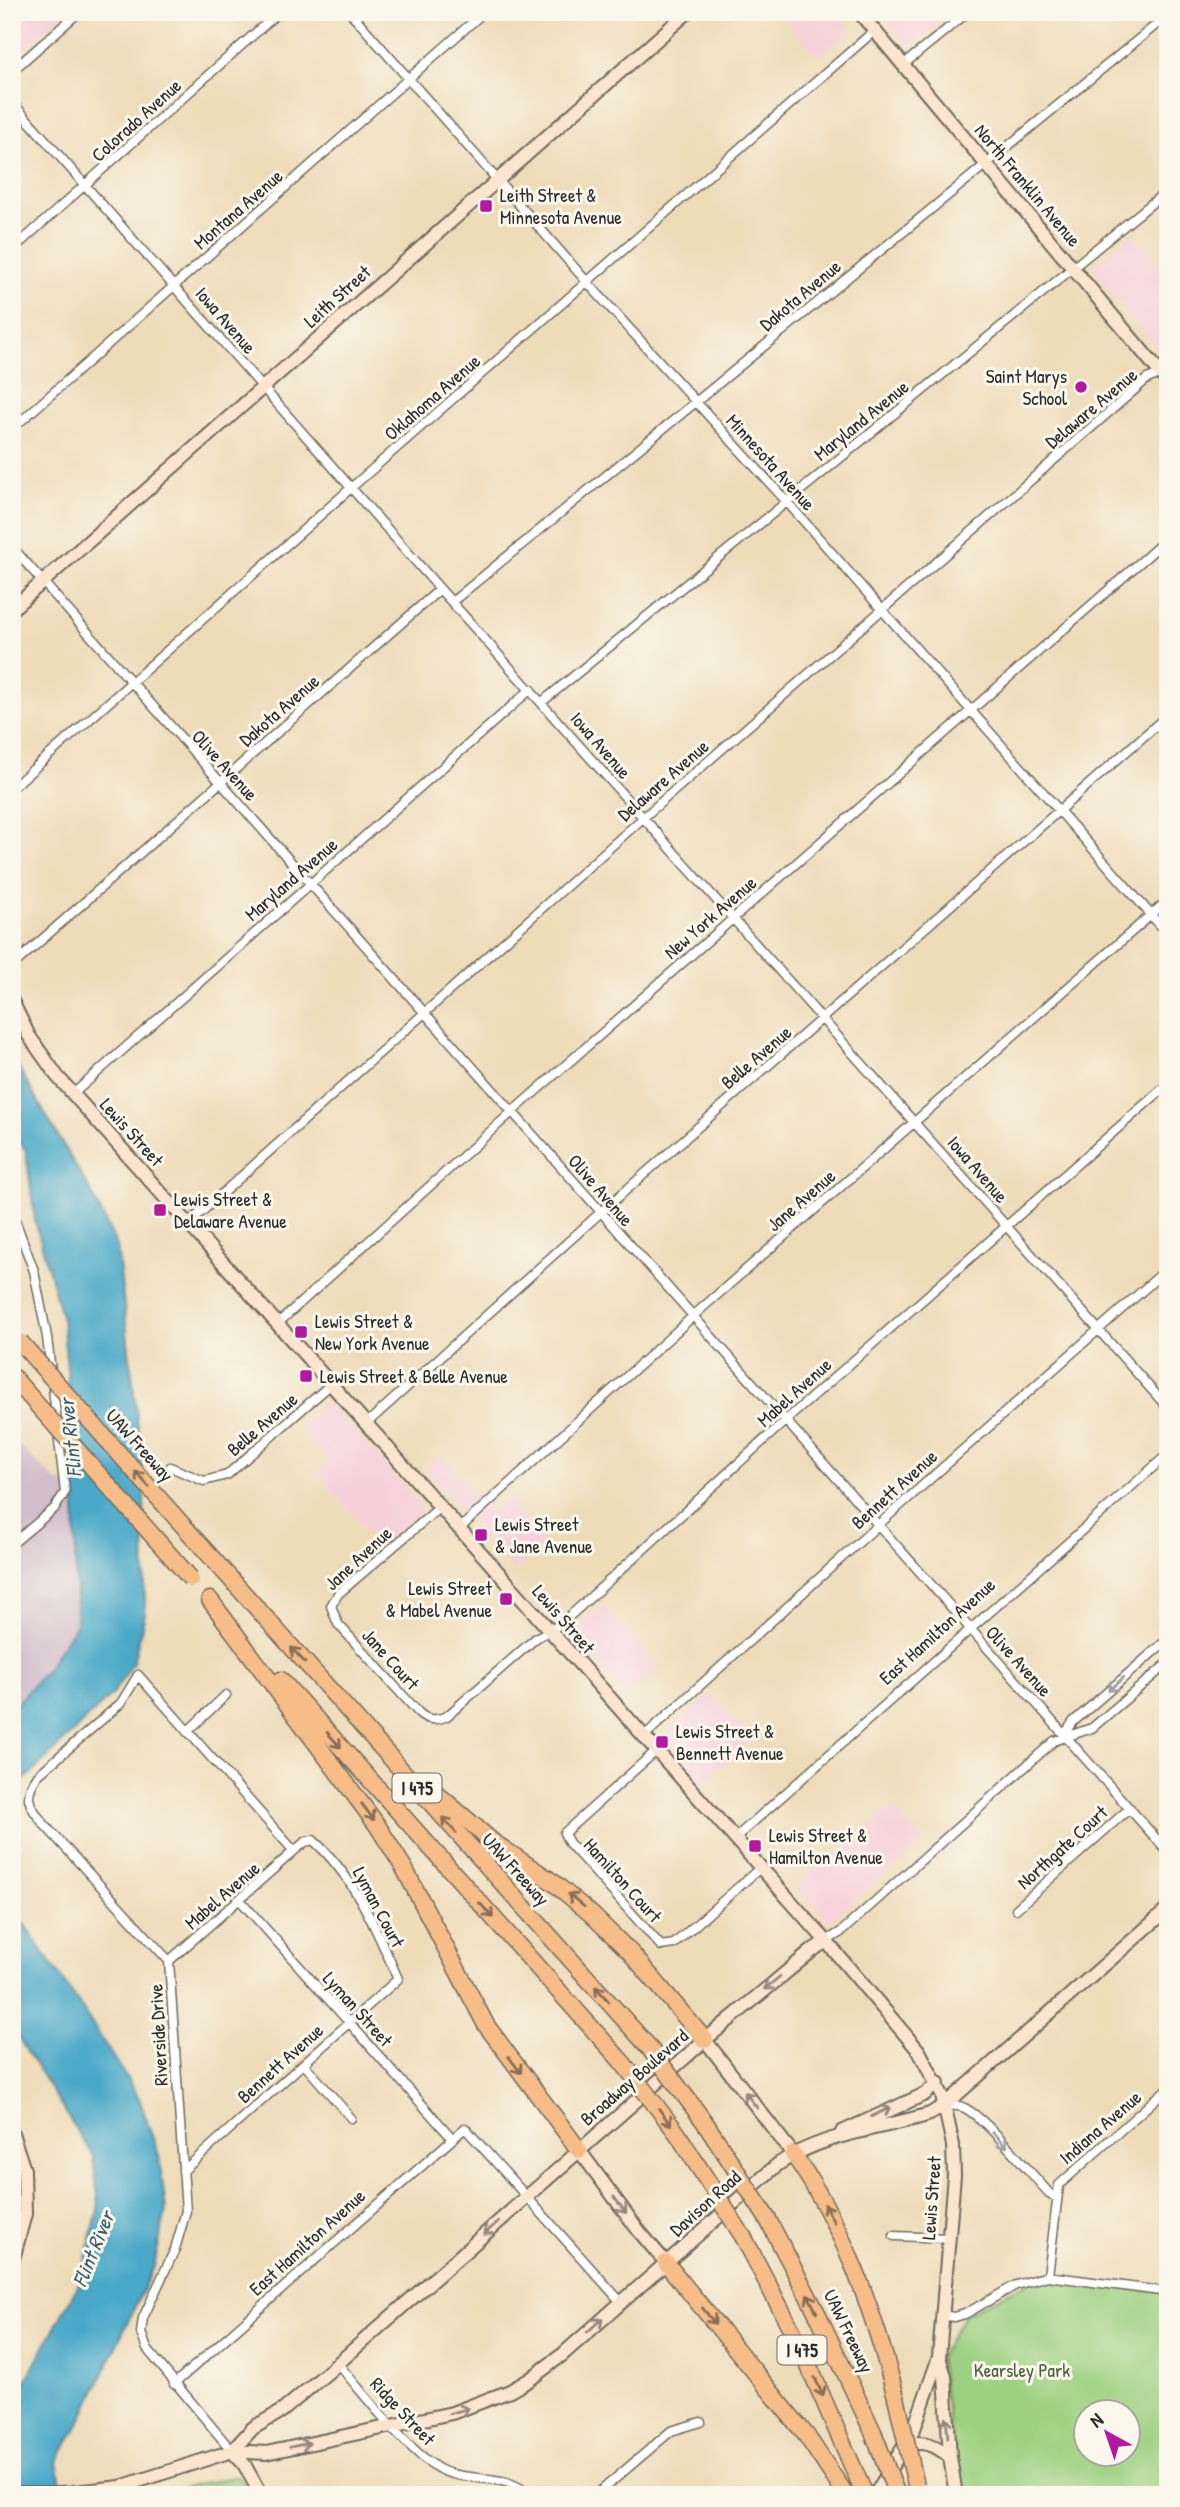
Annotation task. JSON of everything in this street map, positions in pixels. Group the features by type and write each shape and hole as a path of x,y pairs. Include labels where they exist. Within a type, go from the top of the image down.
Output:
{"highway":[{"name":"UAW Freeway","path":"16,1338 647,2045 706,2124 767,2218 818,2315 873,2432 897,2495"},
{"name":"I 475","path":"12,1376 623,2063 677,2133 744,2238 789,2322 865,2495"},
{"path":"210,1600 377,1825 404,1868 486,2025 579,2150"},
{"path":"370,1735 493,1842 554,1883 591,1914 630,1952 705,2040"},
{"path":"793,2154 823,2201 857,2271 881,2341 917,2490"},
{"path":"666,2263 806,2435 844,2492"}],"main road":[{"name":"Leith Street","path":"12,609 688,12"},
{"name":"North Franklin Avenue","path":"859,12 1165,375"},
{"name":"Lewis Street","path":"12,1001 41,1057 73,1094 911,2040 937,2083 945,2105 954,2158 939,2357"},
{"name":"Davison Road","path":"232,2451 266,2453 472,2407 529,2380 562,2355 777,2165 793,2154 824,2140 903,2123 930,2114 945,2105 1168,1909"},
{"name":"Broadway Boulevard","path":"232,2451 253,2428 282,2410 338,2364 705,2040 826,1941"},
{"path":"705,2040 793,2154"},
{"path":"824,2140 925,2094 937,2083"},
{"path":"12,2133 24,2170 25,2214 12,2263"},
{"path":"579,2150 666,2263"},
{"path":"875,2495 920,2416 939,2357"},
{"path":"939,2357 945,2376 950,2457 956,2495"},
{"path":"905,2445 915,2442 931,2444 950,2457"},
{"path":"12,2493 66,2493 120,2487 232,2451 244,2464 261,2495"}],"street":[{"path":"12,71 79,12"},
{"name":"Colorado Avenue","path":"12,250 279,12"},
{"name":"Minnesota Avenue","path":"350,12 1168,934"},
{"name":"Montana Avenue","path":"12,429 484,12"},
{"path":"903,65 968,12"},
{"name":"Dakota Avenue","path":"453,601 984,163 1168,15"},
{"name":"Oklahoma Avenue","path":"12,788 874,31"},
{"name":"Iowa Avenue","path":"12,102 440,589 1168,1408"},
{"name":"Maryland Avenue","path":"542,702 1168,190"},
{"name":"Delaware Avenue","path":"188,1224 644,817 1147,379 1165,375"},
{"name":"New York Avenue","path":"277,1324 512,1112 1168,538"},
{"name":"Olive Avenue","path":"12,547 1168,1852"},
{"name":"Dakota Avenue","path":"12,966 440,589"},
{"name":"Maryland Avenue","path":"73,1094 531,689"},
{"name":"Belle Avenue","path":"366,1424 600,1213 1168,715"},
{"name":"Jane Avenue","path":"459,1529 692,1317 1168,900"},
{"name":"Mabel Avenue","path":"439,1720 536,1639 561,1624 785,1421 1168,1084"},
{"path":"12,1212 34,1270 47,1337 65,1492 55,1508 12,1544"},
{"name":"Bennett Avenue","path":"643,1737 1168,1268"},
{"name":"Belle Avenue","path":"170,1467 204,1481 228,1475 331,1384"},
{"name":"East Hamilton Avenue","path":"735,1840 968,1629 1168,1454"},
{"name":"Jane Avenue","path":"331,1606 338,1594 440,1507"},
{"name":"Jane Court","path":"331,1606 338,1624 418,1712 424,1718 439,1720"},
{"name":"Broadway Boulevard","path":"1064,1736 1073,1722 1168,1639"},
{"name":"Broadway Boulevard","path":"826,1941 841,1932 1054,1741 1092,1728 1168,1663"},
{"name":"Riverside Drive","path":"187,1732 138,1675 121,1703 38,1775 28,1795 30,1806 43,1823 169,1961 186,2211 175,2249 143,2318 141,2333 147,2349 232,2451"},
{"path":"226,1695 187,1732 295,1851"},
{"name":"Hamilton Court","path":"656,1751 564,1833 569,1843 660,1946 674,1944 760,1868"},
{"name":"Northgate Court","path":"1016,1909 1130,1808"},
{"name":"Lyman Court","path":"295,1851 305,1842 313,1840 331,1855 356,1891 398,1979"},
{"name":"Mabel Avenue","path":"169,1961 295,1851"},
{"name":"Lyman Street","path":"240,1900 452,2138"},
{"name":"Bennett Avenue","path":"183,2171 398,1979"},
{"path":"304,2064 351,2118"},
{"name":"Indiana Avenue","path":"1048,2276 1059,2185 1168,2088"},
{"path":"945,2105 961,2106 971,2112 999,2137 1049,2193 1057,2198"},
{"name":"East Hamilton Avenue","path":"174,2384 465,2128 526,2197"},
{"path":"526,2197 621,2302"},
{"path":"894,2236 948,2238"},
{"path":"942,2315 954,2317 965,2314 1016,2285 1048,2276 1168,2292"},
{"name":"Ridge Street","path":"338,2364 392,2426 438,2469 466,2477 510,2483 522,2487 528,2495"},
{"path":"596,2495 671,2431 701,2421"}],"shaded area":[{"path":"12,12 66,12 12,60"},
{"path":"779,12 837,12 851,30 817,57"},
{"path":"878,12 940,12 945,18 909,48"},
{"path":"1132,233 1168,275 1167,361 1092,267"},
{"path":"327,1401 423,1509 380,1546 317,1473 328,1462 299,1427"},
{"path":"12,1439 56,1481 75,1484 76,1625 45,1671 12,1709"},
{"path":"441,1456 492,1513 508,1500 544,1542 515,1571 424,1468"},
{"path":"603,1606 658,1666 627,1696 571,1634"},
{"path":"711,1694 753,1740 701,1784 666,1747 666,1734"},
{"path":"893,1806 924,1842 829,1921 796,1886"}],"green space":[{"name":"Kearsley Park","path":"1036,2278 1168,2292 1168,2495 959,2495 939,2357 965,2314"},
{"path":"237,2476 253,2495 151,2495"}],"water":[{"path":"12,1057 93,1196 117,1246 144,1479 145,1614 133,1663 113,1693 19,1785 12,1805 12,1709 45,1671 76,1625 75,1447 62,1319 35,1221 26,1151 12,1131"},
{"name":"Flint River","path":"12,1906 139,2098 159,2156 166,2210 154,2266 81,2421 57,2461 63,2495 12,2495 12,2414 24,2384 81,2280 99,2205 93,2156 12,2028"}],"place":[{"name":"Leith Street & Minnesota Avenue","path":"486,206"},
{"name":"Saint Marys School","path":"1081,387"},
{"name":"Lewis Street & Delaware Avenue","path":"160,1210"},
{"name":"Lewis Street & New York Avenue","path":"301,1332"},
{"name":"Lewis Street & Belle Avenue","path":"306,1376"},
{"name":"Lewis Street & Jane Avenue","path":"481,1535"},
{"name":"Lewis Street & Mabel Avenue","path":"506,1599"},
{"name":"Lewis Street & Bennett Avenue","path":"662,1742"},
{"name":"Lewis Street & Hamilton Avenue","path":"755,1846"}]}
